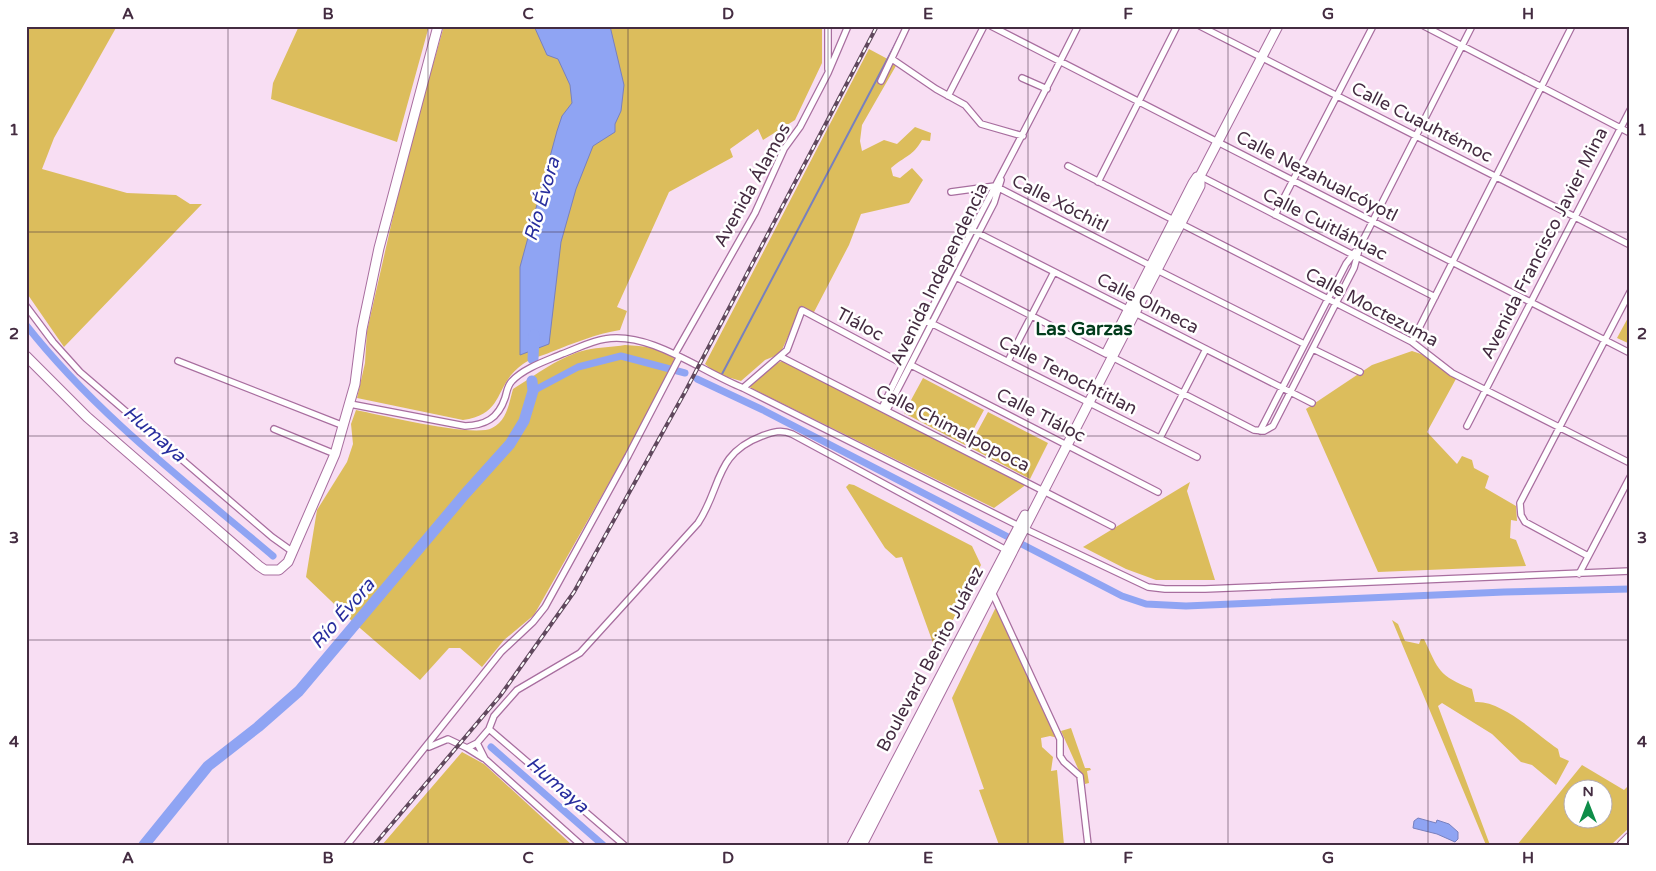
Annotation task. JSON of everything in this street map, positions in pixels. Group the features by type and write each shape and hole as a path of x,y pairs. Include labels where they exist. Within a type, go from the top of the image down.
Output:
{"street":[{"path":"26,356 87,417 259,566 265,570 279,570 288,562 293,552 335,454 344,426 355,384 362,328 379,248 438,26"},
{"path":"828,26 828,73"},
{"name":"Avenida Álamos","path":"347,845 425,750 501,652 533,622 545,607 628,456 677,356 755,213 784,149 800,127 828,73 848,26"},
{"path":"881,81 907,26"},
{"path":"948,96 984,26"},
{"name":"Calle Nezahualcóyotl","path":"991,26 1630,353"},
{"name":"Avenida Independencia","path":"884,409 911,365 978,234 997,188 1022,136 1078,26"},
{"path":"1098,182 1177,26"},
{"name":"Calle Cuauhtémoc","path":"1200,26 1630,245"},
{"name":"Boulevard Benito Juárez","path":"852,845 1021,530 1177,222 1195,180 1200,176 1278,26"},
{"path":"1275,215 1374,26"},
{"path":"1424,26 1630,133"},
{"path":"956,277 1260,431 1273,426 1336,303 1355,256 1472,26"},
{"path":"1412,342 1572,26"},
{"path":"892,59 965,105 981,124 1022,136"},
{"path":"1022,78 1046,89"},
{"name":"Avenida Francisco Javier Mina","path":"1467,426 1630,110"},
{"name":"Calle Moctezuma","path":"1068,166 1412,342 1452,373 1630,463"},
{"name":"Calle Cuitláhuac","path":"1200,176 1435,297"},
{"name":"Avenida Independencia","path":"884,409 903,364 970,230 997,188"},
{"name":"Calle Xóchitl","path":"951,192 997,188 1304,344"},
{"name":"Calle Olmeca","path":"970,230 1312,403"},
{"path":"1260,431 1328,299 1355,256"},
{"path":"1008,361 1054,272"},
{"path":"1588,556 1525,522 1521,515 1520,502 1630,292"},
{"path":"26,306 53,342 80,372 264,530 293,552"},
{"name":"Tláloc","path":"781,357 791,343 802,310 903,364"},
{"name":"Calle Tenochtitlan","path":"925,320 1197,457"},
{"path":"350,404 465,426 478,425 491,420 501,410 507,390 518,376 551,359 583,346 606,339 626,338 667,349 677,356 1021,530 1126,579 1154,589 1205,589 1630,571"},
{"path":"1160,438 1206,349"},
{"path":"1313,349 1360,372"},
{"path":"743,388 763,369 781,357"},
{"name":"Calle Chimalpopoca","path":"781,357 1112,526"},
{"path":"178,361 344,426"},
{"name":"Calle Tláloc","path":"911,365 1158,492"},
{"path":"274,429 335,454"},
{"path":"467,748 477,744 489,730 494,716 517,690 580,653 698,523 708,506 724,465 732,454 744,444 771,432 780,430 792,434 1010,549"},
{"path":"1579,574 1630,477"},
{"name":"Boulevard Benito Juárez","path":"862,845 992,592 1010,549"},
{"path":"992,592 1060,739 1060,756 1080,776 1088,845"},
{"path":"489,730 624,845"},
{"path":"425,750 442,740 448,739 467,748 485,759 581,845"},
{"path":"477,744 485,759"},
{"path":"1622,845 1630,838"}],"shaded area":[{"path":"26,26 117,26 54,138 42,169 127,193 176,195 190,204 202,204 64,347 26,292"},
{"path":"299,26 429,26 397,142 271,99 273,83"},
{"path":"444,26 822,26 822,63 795,120 763,140 758,129 730,149 733,157 669,192 617,307 627,311 620,330 585,339 526,362 514,372 498,398 486,412 477,417 463,420 357,398 365,363 367,331 407,155"},
{"path":"869,49 897,64 862,125 860,141 862,151 884,140 897,144 915,127 931,133 930,141 922,140 912,153 891,168 893,176 900,178 912,168 923,180 909,203 861,214 849,245 813,314 802,307 780,354 765,360 741,381 717,374 705,364"},
{"path":"1630,314 1630,344 1617,338"},
{"path":"625,345 658,350 675,359 626,453 534,615 504,640 482,667 460,648 449,648 420,680 353,622 306,577 317,510 347,462 353,444 351,424 356,410 448,428 482,430 492,428 504,416 509,406 513,389 539,372 576,353 591,349"},
{"path":"1412,351 1433,358 1457,377 1427,432 1457,464 1462,456 1472,460 1474,468 1489,476 1485,488 1516,506 1517,521 1511,520 1510,538 1516,540 1526,566 1378,572 1306,409 1372,365"},
{"path":"782,361 1027,484 994,508 747,386 767,368"},
{"path":"923,378 984,410 965,445 904,413"},
{"path":"988,412 1048,443 1030,479 969,447"},
{"path":"1190,482 1187,491 1215,580 1156,580 1126,569 1083,547"},
{"path":"849,484 972,546 981,565 942,641 933,643 902,557 896,558 885,548 846,487"},
{"path":"999,608 1058,738 1050,736 1041,738 1042,747 1053,757 1051,771 1057,770 1064,845 999,845 979,790 984,789 952,698 995,609"},
{"path":"1392,620 1398,624 1405,641 1419,644 1421,639 1424,639 1441,671 1452,680 1472,689 1475,702 1496,706 1507,712 1558,749 1560,757 1569,761 1556,785 1532,765 1521,762 1492,734 1442,703 1438,706 1490,845 1486,845"},
{"path":"1071,728 1085,768 1090,768 1091,770 1087,771 1089,783 1085,784 1061,731"},
{"path":"462,752 484,764 572,845 382,845"},
{"path":"1582,765 1604,778 1571,778"},
{"path":"1614,784 1624,790 1630,784 1630,827 1611,845 1517,845 1564,787 1564,828 1614,828"}],"water":[{"path":"534,26 610,26 624,85 621,111 615,124 615,132 593,146 576,189 561,242 549,344 520,355 520,267 557,131 562,116 572,103 570,85 558,59 547,55"},
{"path":"1418,818 1436,823 1437,820 1449,824 1458,832 1458,839 1455,842 1437,834 1413,828 1414,821"}],"waterway":[{"path":"721,376 899,37"},
{"name":"Humaya","path":"26,325 53,357 112,418 273,556"},
{"name":"Río Évora","path":"533,359 534,335"},
{"path":"533,391 578,367 621,356 685,373"},
{"path":"697,379 763,410 1122,596 1146,604 1186,606 1504,592 1630,589"},
{"name":"Río Évora","path":"144,845 208,766 258,727 299,691 465,494 510,444 524,421 533,391 532,381"},
{"name":"Humaya","path":"491,747 603,845"}],"railway":[{"path":"374,845 500,696 574,592 685,392 877,26"}],"district":[{"name":"Las Garzas","path":"1084,328"}]}
